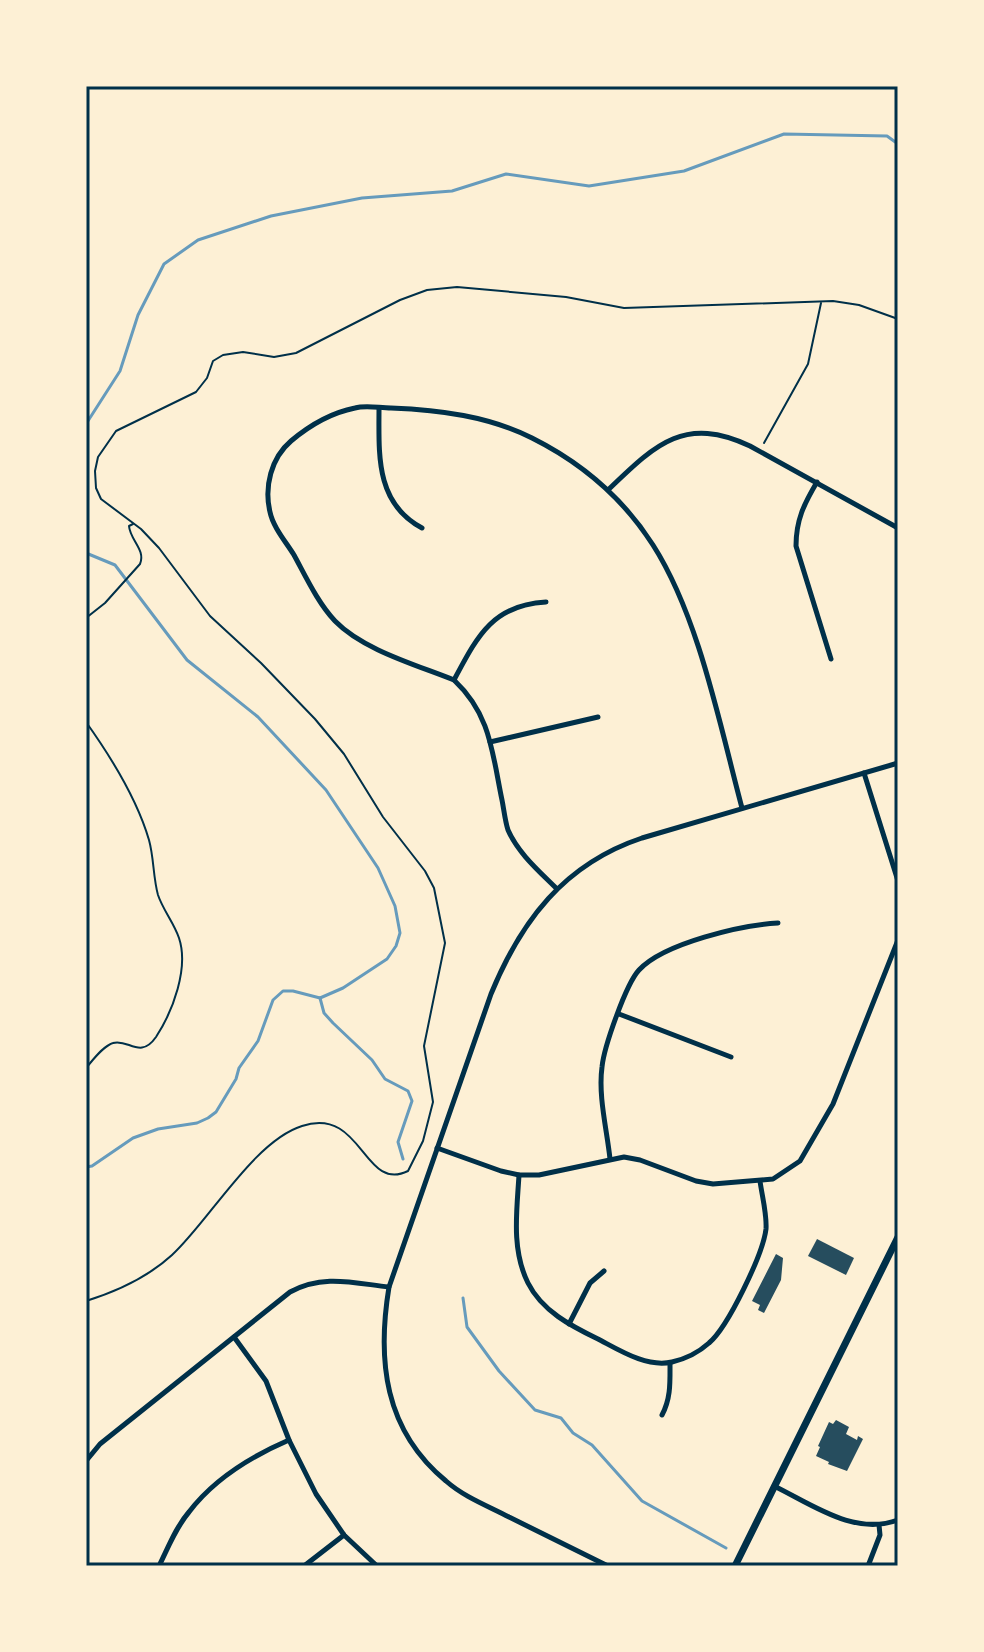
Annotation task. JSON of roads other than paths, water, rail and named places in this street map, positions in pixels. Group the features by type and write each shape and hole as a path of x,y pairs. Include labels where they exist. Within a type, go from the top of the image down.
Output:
{"street":[{"path":"556,888 516,847 507,828 490,742 478,706 454,680 367,644 343,628 325,608 270,515 268,490 273,465 285,446 308,427 333,414 358,407 437,410 502,426 531,437 557,452 609,489 654,546 676,588 699,653 742,808"},
{"path":"379,408 379,461 387,493 410,521 422,528"},
{"path":"609,489 650,450 689,434 712,433 731,437 760,451 898,528"},
{"path":"817,482 801,509 796,528 796,546 831,659"},
{"path":"454,680 474,642 492,621 520,606 546,602"},
{"path":"490,742 598,717"},
{"path":"608,1566 469,1497 446,1481 423,1458 405,1433 386,1381 383,1323 389,1287 502,968 522,931 556,888 598,857 627,842 898,763"},
{"path":"864,773 898,881"},
{"path":"610,1159 602,1067 630,983 638,970 669,949 756,925 778,923"},
{"path":"437,1148 519,1175 539,1175 624,1157 713,1184 773,1179 800,1161 813,1143 833,1104 898,940"},
{"path":"619,1014 731,1057"},
{"path":"519,1175 516,1236 520,1261 528,1284 544,1304 569,1324 628,1355 646,1361 670,1363 710,1343 722,1329 762,1249 766,1226 760,1181"},
{"path":"735,1566 898,1237"},
{"path":"569,1324 590,1283 604,1271"},
{"path":"86,1461 100,1444 290,1292 306,1283 327,1280 389,1287"},
{"path":"234,1337 266,1381 289,1440 316,1494 344,1535 377,1566"},
{"path":"662,1415 668,1404 670,1363"},
{"path":"159,1566 186,1514 201,1497 255,1455 289,1440"},
{"path":"774,1486 839,1518 877,1526 898,1520"},
{"path":"868,1566 876,1544 877,1526"},
{"path":"304,1566 344,1535"}],"waterway":[{"path":"86,424 120,371 138,315 164,264 198,240 271,216 362,198 452,191 506,174 589,186 684,171 784,134 887,136 898,144"},
{"path":"86,553 115,565 187,660 258,717 326,790 378,868 395,906 400,933 387,959 343,988 320,998 283,991 273,1000 258,1041 239,1068 236,1079 216,1112 208,1118 133,1138 86,1167"},
{"path":"320,998 324,1013 372,1060 385,1079 408,1091 412,1101 398,1142 403,1159"},
{"path":"463,1298 467,1327 499,1371 535,1410 561,1418 573,1433 592,1445 642,1501 726,1548"}]}
